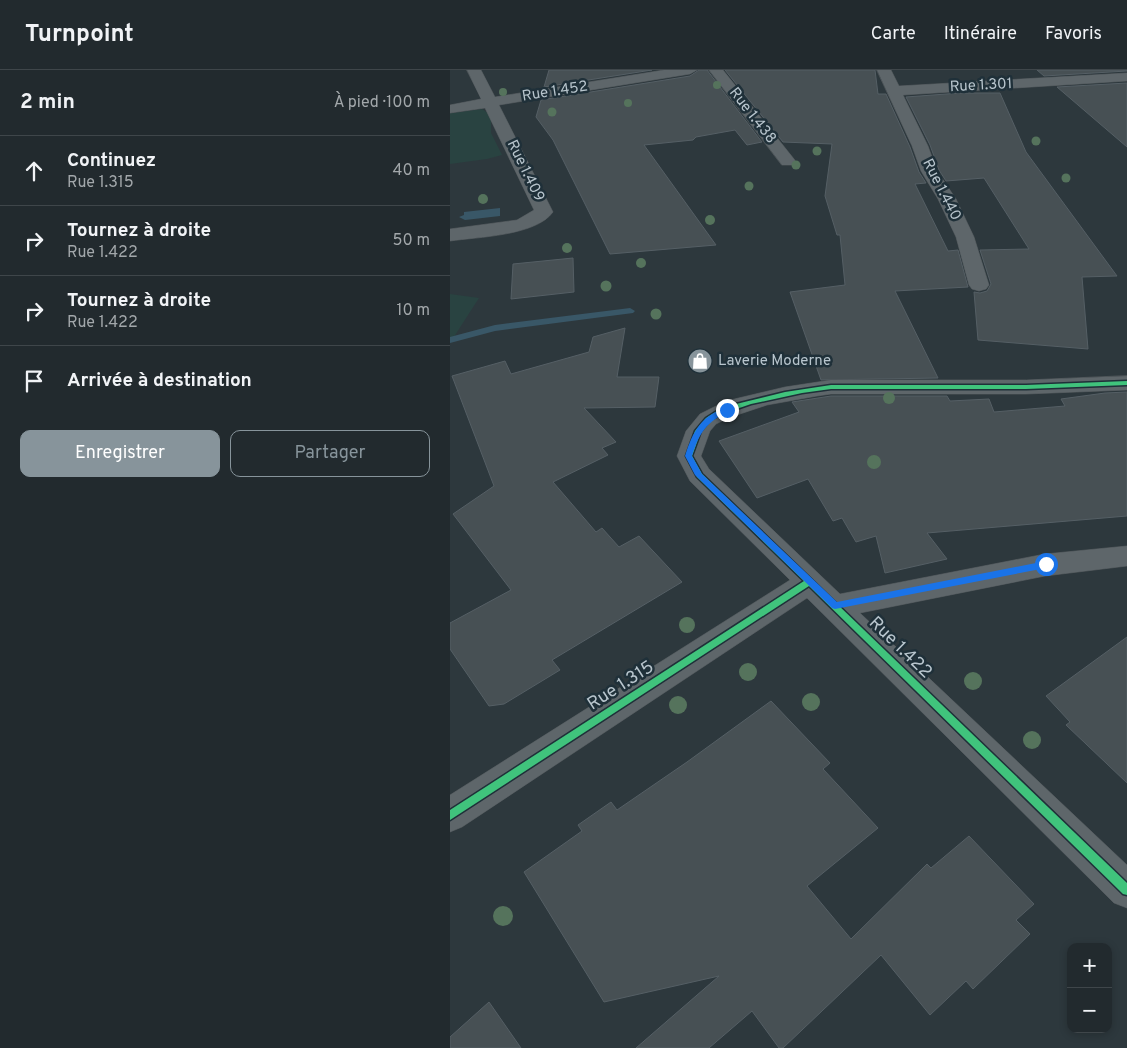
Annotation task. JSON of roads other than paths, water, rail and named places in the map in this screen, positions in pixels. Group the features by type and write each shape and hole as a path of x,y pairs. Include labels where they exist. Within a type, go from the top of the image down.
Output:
{"street":[{"name":"Rue 1.409","path":"450,235 522,225 544,212 492,102 474,70"},
{"name":"Rue 1.452","path":"450,109 690,70"},
{"name":"Rue 1.438","path":"716,70 788,162"},
{"name":"Rue 1.440","path":"884,70 920,146 929,171 947,199 964,237 979,285"},
{"name":"Rue 1.301","path":"894,91 1127,77"},
{"name":"Rue 1.422","path":"1127,383 1026,387 831,388 757,401 727,410 707,420 694,437 689,456 699,475 1127,890"},
{"path":"835,606 1046,564 1127,556"},
{"name":"Rue 1.315","path":"450,815 809,582"}],"water":[{"path":"500,208 500,216 465,220 459,217 464,215 464,212"}],"waterway":[{"path":"450,340 495,328 630,311"}],"place":[{"name":"Laverie Moderne","path":"700,361"}]}
